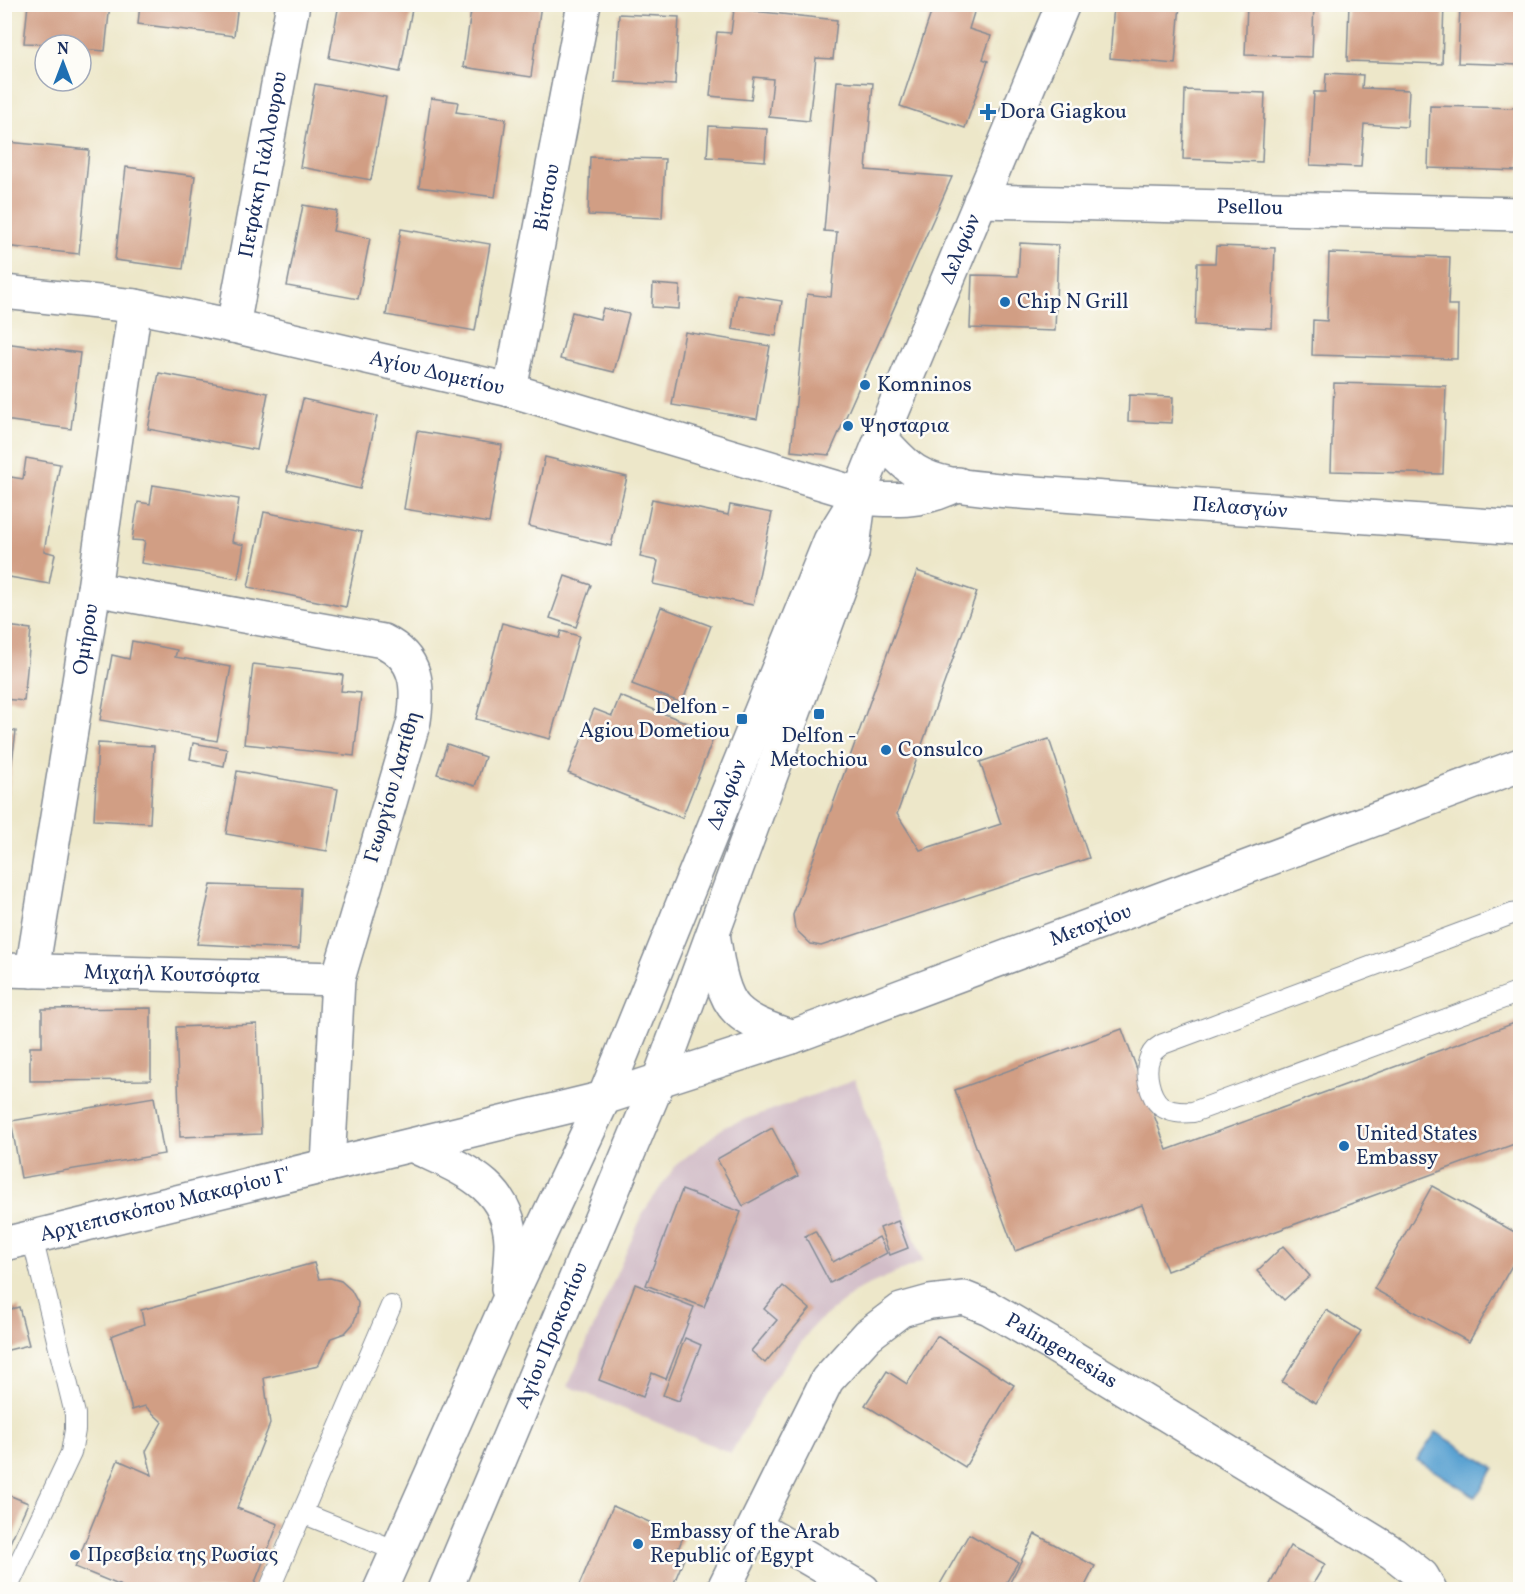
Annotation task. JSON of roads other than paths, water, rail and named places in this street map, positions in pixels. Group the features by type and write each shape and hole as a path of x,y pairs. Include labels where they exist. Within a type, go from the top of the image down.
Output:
{"street":[{"name":"Πετράκη Γιάλλουρου","path":"233,326 293,4"},
{"name":"Βίτσιου","path":"510,390 584,4"},
{"name":"Δελφών","path":"604,1098 830,541 860,494 980,201 1064,4"},
{"name":"Psellou","path":"980,201 1521,214"},
{"name":"Αγίου Δομετίου","path":"4,292 135,306 233,326 510,390 860,494"},
{"name":"Ομήρου","path":"18,970 94,589 135,306"},
{"name":"Πελασγών","path":"881,439 914,471 936,480 1007,491 1521,528"},
{"path":"860,494 875,500 923,498 939,494 958,484"},
{"name":"Δελφών","path":"659,1080 852,554 860,494"},
{"name":"Γεωργίου Λαπίθη","path":"94,589 384,641 404,654 412,668 417,699 414,721 338,979 328,1165"},
{"name":"Μετοχίου","path":"604,1098 792,1037 1521,765"},
{"path":"713,932 720,973 728,997 735,1009 758,1024 792,1037"},
{"name":"Μιχαήλ Κουτσόφτα","path":"18,970 338,979"},
{"name":"Αγίου Προκοπίου","path":"445,1590 659,1080"},
{"path":"414,1146 604,1098"},
{"path":"380,1590 507,1304 604,1098"},
{"path":"414,1146 472,1173 489,1187 500,1202 508,1220 511,1241 507,1304"},
{"name":"Αρχιεπισκόπου Μακαρίου Γ'","path":"18,1241 414,1146"},
{"name":"Palingenesias","path":"723,1590 827,1380 868,1335 901,1310 930,1302 964,1298 989,1308 1051,1344 1393,1552 1422,1576 1430,1590"},
{"path":"755,1527 862,1590"}],"lane":[{"path":"1521,913 1512,914 1163,1044 1150,1056 1148,1075 1154,1097 1160,1105 1178,1113 1193,1112 1521,992"},
{"path":"9,1590 12,1578 71,1453 75,1431 75,1414 18,1241"},
{"path":"269,1590 391,1306"},
{"path":"302,1513 397,1551"}],"water":[{"path":"1436,1432 1494,1468 1476,1497 1417,1460"}],"place":[{"name":"Dora Giagkou","path":"988,112"},
{"name":"Chip N Grill","path":"1005,302"},
{"name":"Komninos","path":"865,385"},
{"name":"Ψησταρια","path":"848,426"},
{"name":"Delfon - Metochiou","path":"819,714"},
{"name":"Delfon - Agiou Dometiou","path":"742,719"},
{"name":"Consulco","path":"886,750"},
{"name":"United States Embassy","path":"1344,1146"},
{"name":"Embassy of the Arab Republic of Egypt","path":"638,1544"},
{"name":"Πρεσβεία της Ρωσίας","path":"75,1555"}]}
